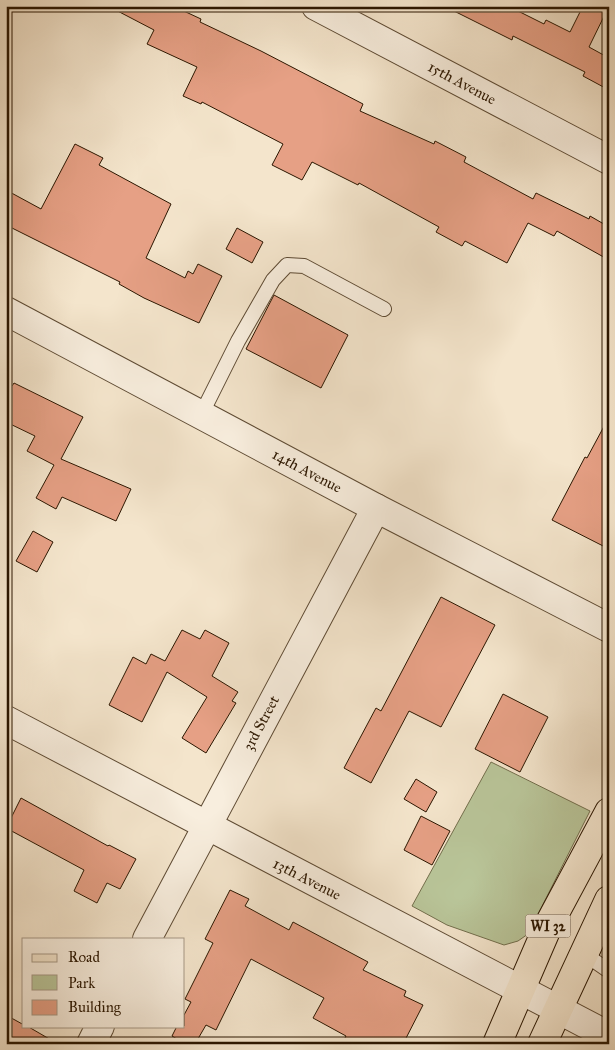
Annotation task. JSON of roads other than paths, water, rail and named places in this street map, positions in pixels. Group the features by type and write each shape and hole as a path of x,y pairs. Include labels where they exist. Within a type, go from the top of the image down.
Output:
{"main road":[{"name":"WI 32","path":"497,1044 548,926 609,812"},
{"name":"WI 32","path":"542,1044 609,900"}],"street":[{"name":"15th Avenue","path":"316,6 609,160"},
{"name":"14th Avenue","path":"6,311 376,508 609,628"},
{"name":"3rd Street","path":"148,938 376,508"},
{"name":"13th Avenue","path":"6,720 520,990 608,1033"},
{"path":"91,1044 99,1028"}],"lane":[{"path":"201,415 238,341 273,280 287,265 304,266 384,309"},
{"path":"584,953 609,971"}]}
